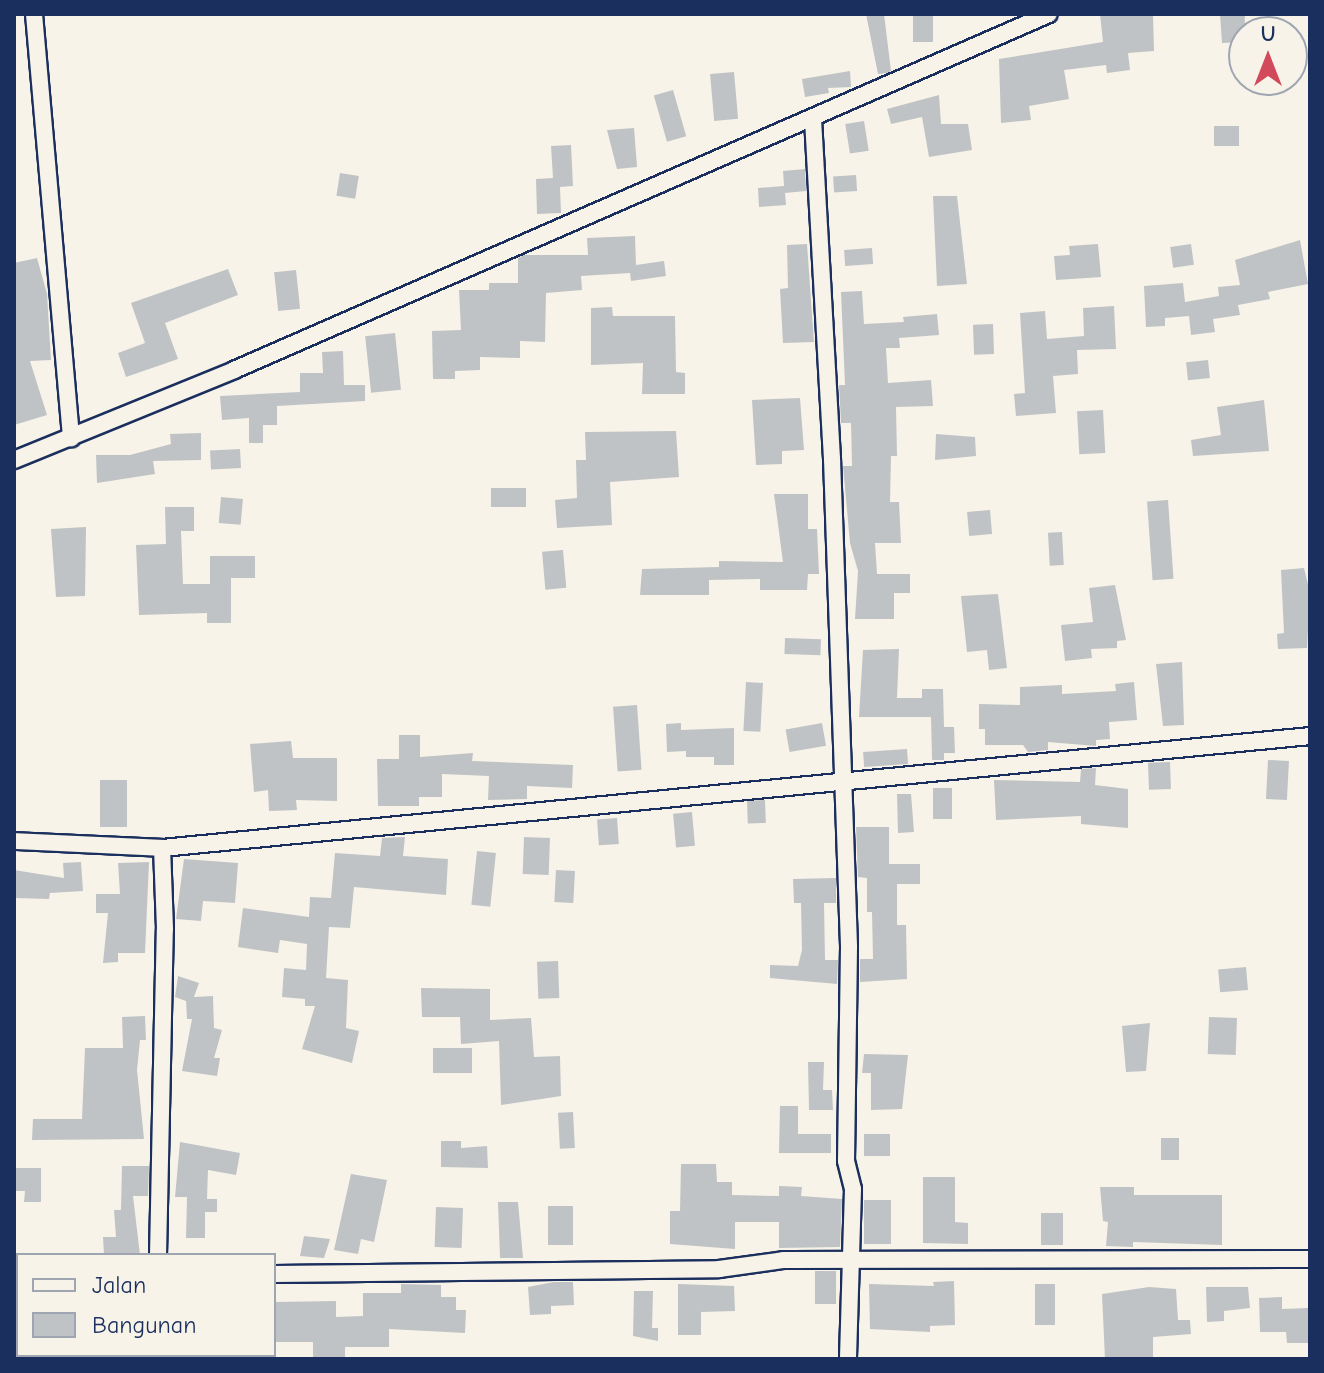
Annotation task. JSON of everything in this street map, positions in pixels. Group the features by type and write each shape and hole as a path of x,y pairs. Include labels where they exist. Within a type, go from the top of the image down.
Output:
{"street":[{"path":"34,14 71,438"},
{"path":"14,460 813,119 1049,14"},
{"path":"813,119 849,947 846,1161 853,1189 848,1359"},
{"path":"14,841 162,848 1310,736"},
{"path":"158,1253 165,945 162,848"},
{"path":"276,1274 719,1269 784,1260 851,1263 1310,1259"}],"building":[{"path":"866,14 884,14 891,71 887,73 878,74"},
{"path":"913,14 933,14 933,42 913,42"},
{"path":"1100,14 1153,14 1154,51 1128,53 1130,70 1107,73 1106,65 1064,70 1069,99 1029,106 1031,120 1001,123 999,59 1103,42"},
{"path":"1220,14 1245,14 1228,16 1228,43 1222,43"},
{"path":"850,71 851,87 828,88 829,93 805,97 802,79"},
{"path":"734,72 738,119 714,121 710,74"},
{"path":"673,90 686,136 667,142 654,96"},
{"path":"939,95 941,124 968,124 972,150 929,157 922,117 891,124 887,109"},
{"path":"864,121 869,151 850,154 845,124"},
{"path":"1214,126 1239,126 1239,146 1214,146"},
{"path":"634,128 637,167 617,169 607,130"},
{"path":"571,145 573,186 560,187 561,213 537,214 536,179 553,178 551,146"},
{"path":"805,169 806,191 785,193 786,205 759,207 758,188 784,186 783,171"},
{"path":"340,173 359,176 355,199 336,196"},
{"path":"856,175 857,191 834,193 833,177"},
{"path":"933,196 957,196 967,284 937,286"},
{"path":"635,236 636,265 664,261 666,276 631,281 630,273 581,276 582,290 546,293 545,342 520,341 520,358 480,357 480,370 455,371 455,379 433,379 432,331 461,330 459,290 489,290 489,283 518,283 518,258 524,255 588,255 587,238"},
{"path":"1300,240 1308,284 1268,292 1270,299 1238,305 1240,315 1213,319 1215,332 1191,335 1189,316 1165,318 1165,326 1146,327 1144,286 1183,283 1185,302 1219,296 1218,287 1240,285 1235,260"},
{"path":"807,244 814,342 783,343 780,289 788,288 787,245"},
{"path":"1098,244 1101,277 1056,280 1054,256 1070,255 1069,246"},
{"path":"1191,244 1194,265 1173,268 1170,247"},
{"path":"872,248 873,264 845,266 844,250"},
{"path":"37,258 47,294 51,360 30,361 47,415 14,425 14,263"},
{"path":"228,269 238,295 165,323 178,359 126,377 118,353 145,343 131,303"},
{"path":"296,270 300,309 278,311 274,272"},
{"path":"862,291 864,324 904,322 903,317 937,314 939,335 899,338 900,348 886,348 888,383 931,380 933,406 896,407 897,456 891,456 890,502 899,502 901,543 875,543 877,574 910,574 910,593 894,593 894,619 855,619 858,571 850,543 843,466 852,466 851,423 841,423 839,385 845,385 841,292"},
{"path":"1114,306 1116,349 1077,350 1078,374 1053,376 1056,413 1016,416 1014,394 1025,393 1020,313 1045,311 1047,339 1084,336 1083,308"},
{"path":"612,307 613,316 675,316 676,372 685,373 685,394 642,394 643,363 591,365 591,308"},
{"path":"993,324 994,354 974,355 973,325"},
{"path":"395,333 401,390 371,393 365,336"},
{"path":"343,351 344,385 365,385 365,401 277,406 277,425 263,425 263,443 249,443 249,418 222,420 220,396 300,392 300,373 323,373 322,352"},
{"path":"1208,360 1210,378 1188,380 1186,362"},
{"path":"800,398 804,450 782,451 782,464 756,465 752,400"},
{"path":"1264,400 1269,451 1193,456 1191,440 1221,435 1217,407"},
{"path":"1103,410 1105,453 1079,454 1077,411"},
{"path":"676,431 679,477 610,482 612,525 557,528 555,500 577,498 576,460 586,460 585,432"},
{"path":"201,433 201,460 153,461 155,474 97,483 96,455 130,455 171,444 170,434"},
{"path":"936,434 975,437 976,456 935,460"},
{"path":"240,449 241,468 211,470 210,451"},
{"path":"491,488 526,488 526,507 491,507"},
{"path":"774,494 808,494 808,529 817,529 819,574 808,574 807,590 760,590 760,579 709,580 709,595 640,595 642,569 719,567 719,561 783,562"},
{"path":"221,497 243,499 241,525 219,523"},
{"path":"1168,500 1174,579 1153,580 1147,501"},
{"path":"165,507 194,507 194,531 181,531 183,584 210,584 210,556 255,556 255,578 231,578 231,623 207,623 207,613 139,615 136,545 166,544"},
{"path":"990,510 992,534 969,536 967,512"},
{"path":"86,527 85,596 56,597 51,529"},
{"path":"1062,532 1064,565 1050,566 1048,533"},
{"path":"563,550 566,588 545,590 542,552"},
{"path":"1304,568 1310,593 1307,648 1278,649 1277,634 1284,633 1281,570"},
{"path":"1115,585 1126,640 1117,641 1117,648 1091,649 1092,658 1065,661 1061,625 1093,622 1089,588"},
{"path":"998,594 1007,668 989,670 987,650 967,652 961,596"},
{"path":"785,638 821,639 820,655 784,654"},
{"path":"899,649 897,698 922,698 922,689 943,689 944,727 954,727 955,753 944,753 944,760 932,760 931,717 859,717 863,650"},
{"path":"1182,662 1184,725 1163,726 1156,664"},
{"path":"746,682 763,683 760,732 743,731"},
{"path":"1134,682 1137,720 1109,722 1110,739 1096,740 1096,746 1048,742 1048,750 1028,752 1023,745 985,745 985,729 979,729 979,704 1020,705 1020,687 1062,685 1062,694 1116,691 1115,684"},
{"path":"637,705 642,770 618,772 613,707"},
{"path":"681,723 681,730 734,728 734,765 714,765 714,757 686,757 686,751 667,752 666,724"},
{"path":"822,723 826,746 790,752 786,729"},
{"path":"399,735 420,735 420,757 473,753 472,761 573,765 572,788 527,786 527,799 488,800 489,776 442,774 442,797 419,797 419,806 378,806 377,759 399,759"},
{"path":"291,741 293,758 337,758 337,801 296,800 297,810 269,811 268,790 254,792 250,744"},
{"path":"907,749 908,764 864,767 863,752"},
{"path":"1268,760 1289,761 1287,800 1266,799"},
{"path":"1170,762 1171,789 1149,790 1148,763"},
{"path":"1096,768 1095,785 1128,789 1128,828 1081,824 1081,816 996,820 994,780 1080,782 1081,769"},
{"path":"100,780 127,780 127,827 100,827"},
{"path":"933,788 952,788 952,819 933,819"},
{"path":"897,794 911,794 914,832 898,833"},
{"path":"765,800 766,823 748,824 747,801"},
{"path":"692,812 695,846 676,848 673,814"},
{"path":"617,818 619,844 599,845 597,819"},
{"path":"856,827 889,827 889,864 920,864 920,884 897,884 897,925 906,925 907,979 860,982 860,959 873,959 872,912 867,912 867,878 858,877"},
{"path":"405,837 403,856 448,859 446,895 354,887 350,928 329,927 326,978 348,980 346,1028 359,1031 352,1063 302,1049 315,1006 305,1006 305,999 282,997 284,968 306,970 307,944 280,940 278,953 238,947 243,908 309,917 310,897 331,898 335,853 380,856 382,838"},
{"path":"524,837 550,838 549,875 523,874"},
{"path":"477,851 496,853 490,907 471,905"},
{"path":"184,859 238,863 235,903 203,901 201,921 176,919"},
{"path":"81,862 83,891 50,893 49,899 14,898 14,870 64,878 63,863"},
{"path":"149,862 145,953 118,953 118,962 103,963 108,913 96,913 96,894 120,894 118,863"},
{"path":"556,870 575,871 573,903 554,902"},
{"path":"836,878 836,903 824,903 825,960 838,960 837,984 770,978 770,965 798,966 802,950 801,903 794,903 793,879"},
{"path":"558,961 559,998 538,999 537,962"},
{"path":"1246,967 1248,990 1220,992 1218,969"},
{"path":"178,976 199,983 194,997 213,996 214,1028 222,1030 214,1058 220,1058 217,1076 182,1071 192,1019 187,1019 186,1001 175,997"},
{"path":"421,988 490,989 490,1020 531,1018 534,1057 560,1056 561,1096 501,1105 499,1041 461,1044 460,1017 422,1017"},
{"path":"145,1016 146,1040 140,1040 137,1070 144,1139 32,1140 33,1119 82,1119 85,1048 123,1048 122,1017"},
{"path":"1209,1017 1237,1018 1236,1055 1208,1054"},
{"path":"1150,1023 1146,1071 1126,1072 1122,1026"},
{"path":"433,1048 472,1048 472,1073 433,1073"},
{"path":"864,1054 908,1055 902,1109 871,1110 871,1073 862,1073"},
{"path":"808,1062 824,1062 823,1090 832,1090 833,1110 809,1110"},
{"path":"780,1106 798,1106 798,1134 831,1134 831,1153 779,1153"},
{"path":"573,1112 575,1148 560,1149 558,1113"},
{"path":"864,1134 890,1134 890,1156 864,1156"},
{"path":"1161,1138 1179,1138 1179,1160 1161,1160"},
{"path":"441,1141 461,1141 461,1148 487,1146 488,1168 441,1167"},
{"path":"180,1142 240,1153 236,1175 208,1170 207,1199 217,1199 217,1212 205,1212 205,1238 186,1238 187,1197 175,1197"},
{"path":"681,1164 716,1164 717,1182 732,1182 732,1195 779,1196 779,1186 802,1187 801,1196 842,1199 840,1247 779,1248 779,1222 735,1222 735,1249 670,1244 670,1211 680,1211"},
{"path":"122,1166 149,1166 148,1196 133,1196 140,1253 104,1253 103,1237 116,1237 114,1210 121,1210"},
{"path":"14,1168 41,1168 41,1202 24,1202 25,1191 14,1191"},
{"path":"351,1174 387,1180 374,1242 361,1239 358,1254 334,1250"},
{"path":"923,1177 955,1177 955,1222 968,1223 968,1244 923,1243"},
{"path":"1100,1187 1134,1187 1134,1195 1222,1195 1222,1245 1133,1242 1133,1247 1106,1246 1108,1222 1103,1221"},
{"path":"864,1200 891,1200 891,1244 864,1244"},
{"path":"498,1202 518,1202 523,1258 500,1258"},
{"path":"548,1206 573,1206 573,1245 548,1245"},
{"path":"436,1207 463,1208 462,1248 435,1247"},
{"path":"1041,1213 1063,1213 1063,1245 1041,1245"},
{"path":"304,1236 330,1239 324,1258 300,1256"},
{"path":"815,1271 836,1271 836,1304 815,1304"},
{"path":"954,1281 955,1325 930,1326 930,1332 870,1329 869,1284 934,1286 933,1282"},
{"path":"573,1282 574,1305 551,1306 551,1314 530,1315 528,1287"},
{"path":"401,1284 441,1285 441,1297 456,1297 456,1310 466,1310 465,1333 389,1329 389,1347 345,1347 345,1357 313,1358 313,1342 276,1342 276,1302 336,1301 336,1317 363,1316 363,1293 401,1293"},
{"path":"678,1284 734,1286 735,1311 701,1312 701,1335 678,1335"},
{"path":"1035,1284 1055,1284 1055,1325 1035,1325"},
{"path":"1149,1287 1176,1289 1178,1320 1190,1320 1191,1334 1153,1337 1153,1359 1105,1359 1102,1294"},
{"path":"1206,1287 1248,1287 1250,1308 1224,1311 1224,1321 1207,1322"},
{"path":"634,1291 653,1291 652,1328 658,1328 658,1341 633,1336"},
{"path":"1282,1297 1282,1309 1308,1308 1309,1343 1287,1343 1286,1332 1260,1332 1259,1298"}]}
